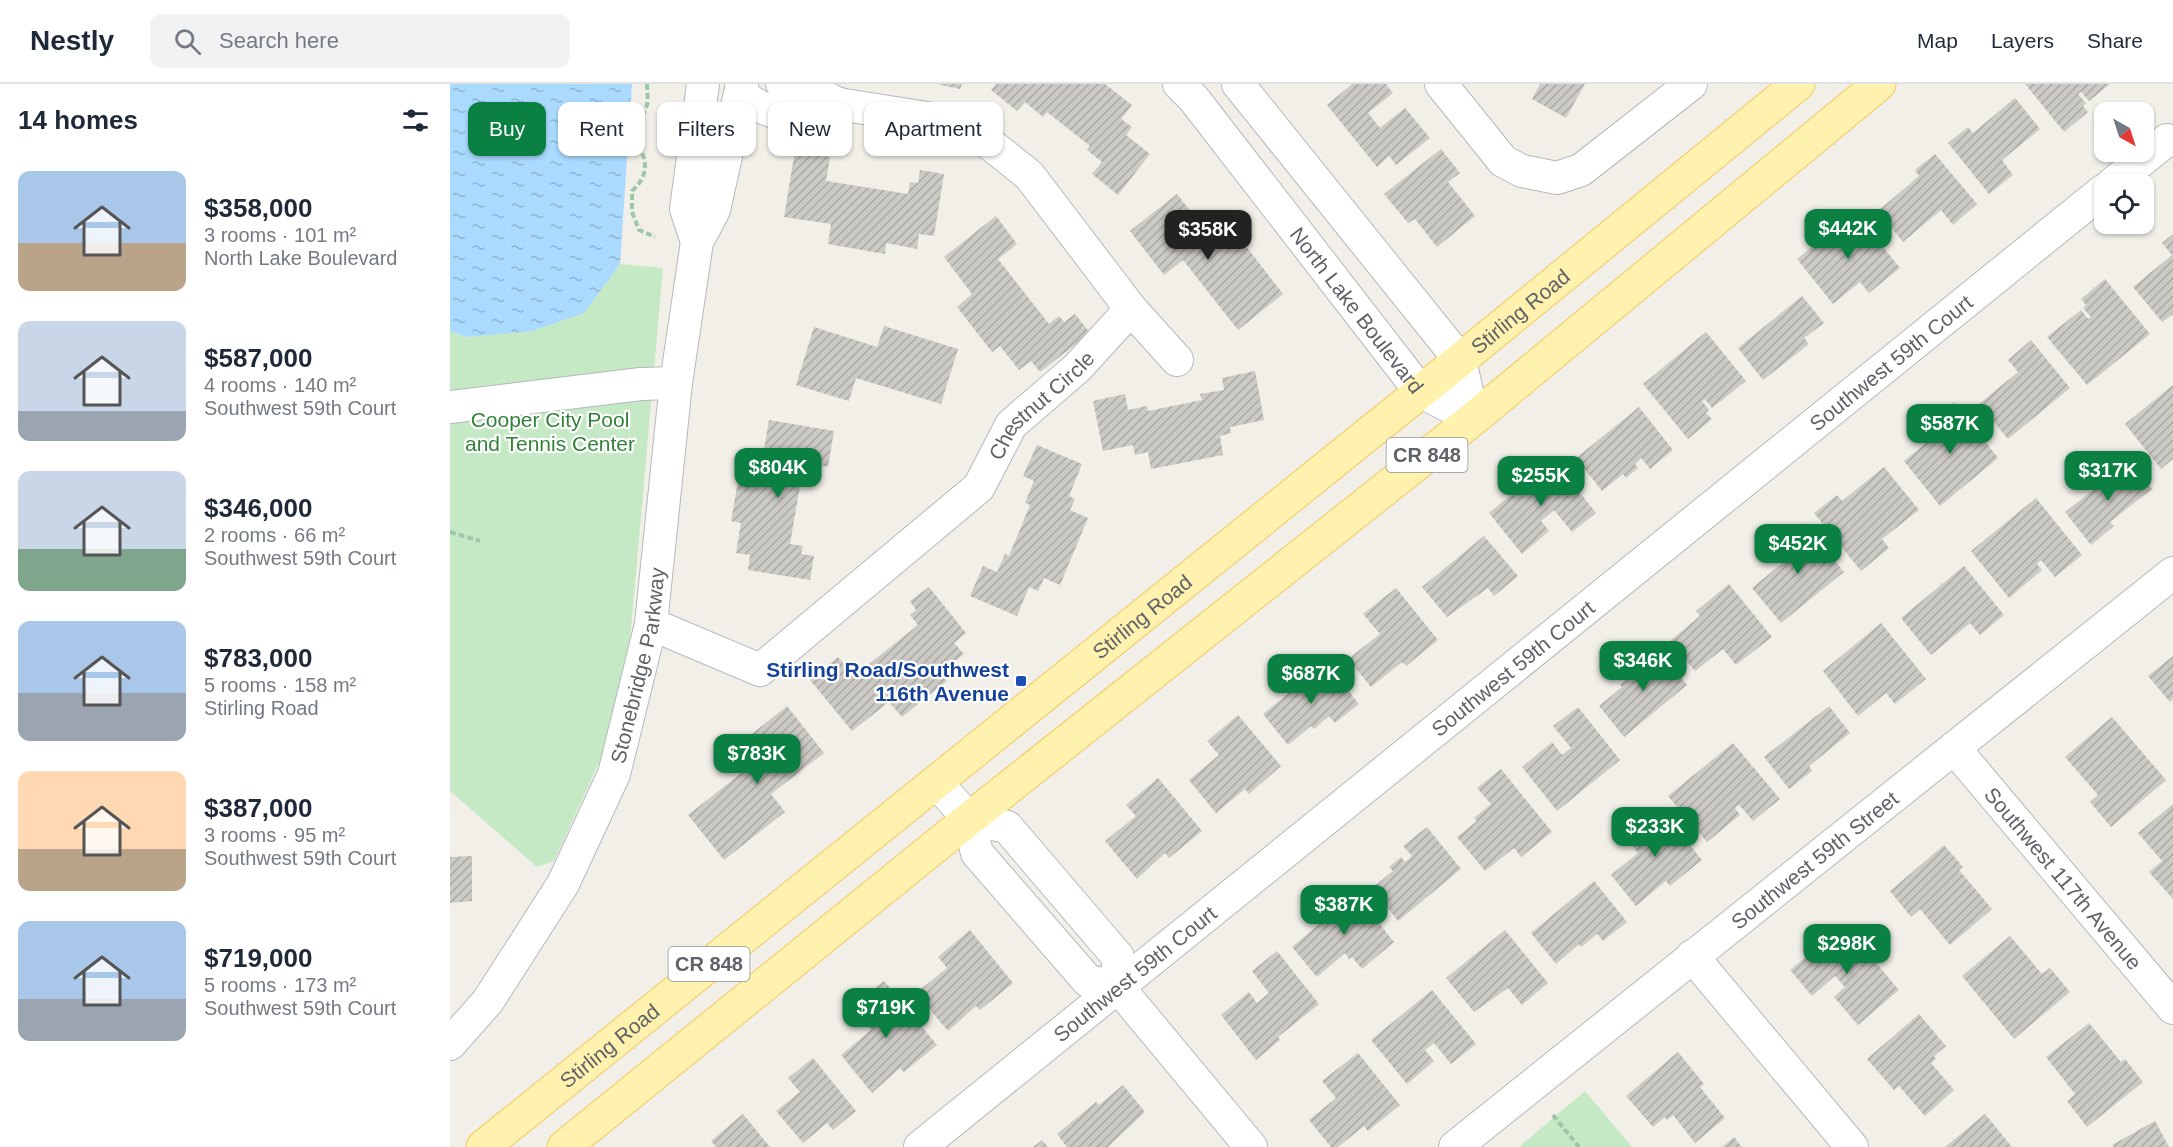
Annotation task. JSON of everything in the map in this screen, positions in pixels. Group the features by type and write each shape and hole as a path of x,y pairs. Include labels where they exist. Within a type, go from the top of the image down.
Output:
{"main road":[{"name":"Stirling Road","path":"483,1147 1460,360 1798,84"},
{"name":"CR 848","path":"564,1147 969,819 1473,419 1879,84"}],"street":[{"path":"782,84 807,88 836,102"},
{"name":"North Lake Boulevard","path":"1179,84 1194,99 1420,391 1473,419"},
{"name":"North Lake Boulevard","path":"1238,84 1460,360 1473,419"},
{"path":"1441,84 1503,161 1522,171 1557,178 1581,170 1691,84"},
{"path":"703,85 744,86 747,101 768,111"},
{"name":"Stonebridge Parkway","path":"697,242 686,209 703,85"},
{"name":"Stonebridge Parkway","path":"450,1044 488,1001 563,884 614,774 651,624 676,383 697,242 714,210 744,86"},
{"path":"852,106 965,124 1029,175 1131,309 1177,360"},
{"path":"2124,174 2167,140"},
{"name":"Southwest 59th Court","path":"920,1147 2094,198"},
{"name":"Chestnut Circle","path":"651,624 760,670 979,487 1011,425 1077,368 1131,309"},
{"path":"450,407 641,384 676,383"},
{"name":"Southwest 59th Street","path":"1455,1147 2173,573"},
{"name":"Southwest 117th Avenue","path":"1954,748 2173,1008"},
{"path":"936,782 969,819 1007,827 1118,957 1118,987 1251,1147"},
{"path":"1692,956 1852,1147"}],"path":[{"path":"647,84 648,104 638,121 637,139 646,156 644,173 640,183 632,191 632,212 639,230 655,237"},
{"path":"450,532 480,541"},
{"path":"1553,1115 1579,1147"}],"green space":[{"name":"Cooper City Pool and Tennis Center","path":"620,264 663,268 630,640 601,758 554,861 537,867 450,791 450,331 466,337 584,313"},
{"path":"1585,1091 1632,1147 1519,1147"}],"water":[{"path":"450,84 632,84 631,102 558,102 558,156 627,156 620,264 584,313 532,331 466,337 450,331"}],"building":[{"path":"937,84 962,84 960,89"},
{"path":"996,84 1105,84 1132,105 1121,119 1132,127 1126,135 1150,154 1118,195 1092,174 1102,162 1087,150 1090,146 1047,112 1043,117 1025,102 1017,111 991,90"},
{"path":"1352,84 1386,84 1393,93 1368,113 1380,128 1405,108 1430,138 1396,165 1389,156 1377,167 1327,105"},
{"path":"1540,84 1585,84 1566,118 1532,99"},
{"path":"2025,84 2110,84 2089,101 2081,92 2078,94 2086,103 2083,106 2088,112 2064,132"},
{"path":"2015,98 2040,129 2002,160 2013,175 1989,194 1948,143 1968,127 1973,133"},
{"path":"1441,149 1460,173 1448,182 1475,216 1437,247 1415,219 1408,223 1384,194"},
{"path":"1935,154 1977,204 1953,225 1941,210 1903,242 1878,211 1919,176 1915,170"},
{"path":"794,156 830,157 826,181 908,194 910,182 918,183 920,170 944,174 934,236 919,234 917,249 886,243 885,254 828,244 831,224 784,217"},
{"path":"1177,194 1218,247 1235,232 1283,294 1238,330 1183,260 1164,275 1130,231"},
{"path":"1855,212 1900,268 1869,293 1860,282 1833,304 1797,259"},
{"path":"996,216 1017,244 998,259 1049,324 1059,316 1064,322 1075,314 1090,333 1040,372 1031,361 1019,370 1000,346 992,352 957,307 972,294 944,257"},
{"path":"2173,234 2173,314 2162,322 2133,287 2172,255 2162,243"},
{"path":"2105,279 2150,334 2087,385 2047,337 2081,310 2088,319 2091,317 2083,308 2086,305 2081,299"},
{"path":"1802,296 1824,323 1804,338 1809,344 1763,380 1738,348"},
{"path":"884,326 958,349 941,404 856,378 849,401 796,385 814,327 877,347"},
{"path":"1706,332 1746,381 1712,408 1705,399 1702,401 1709,410 1706,413 1712,419 1688,439 1643,384"},
{"path":"2031,340 2070,388 2008,439 1979,404 2018,372 2008,360"},
{"path":"1255,371 1264,420 1230,427 1231,433 1220,436 1223,455 1151,469 1148,452 1135,455 1133,445 1103,451 1093,401 1125,394 1128,410 1147,406 1148,411 1202,400 1200,394 1224,390 1222,378"},
{"path":"2173,385 2173,459 2161,469 2125,424"},
{"path":"1954,402 1998,458 1940,506 1904,461 1931,439 1922,428"},
{"path":"1639,407 1673,450 1650,469 1641,458 1635,464 1638,468 1626,478 1623,474 1602,491 1576,458"},
{"path":"769,420 834,431 828,467 804,463 790,544 803,546 801,554 814,556 810,580 748,570 750,555 736,553 741,523 731,521 741,464 761,467"},
{"path":"1037,445 1082,464 1069,496 1075,499 1070,510 1088,518 1060,585 1044,578 1038,591 1029,587 1017,616 970,596 983,566 997,572 1005,554 1009,556 1030,505 1025,503 1034,481 1023,476"},
{"path":"1554,460 1596,513 1572,532 1554,510 1541,521 1549,531 1522,554 1489,513"},
{"path":"2130,461 2152,489 2110,522 2114,526 2091,545 2065,512"},
{"path":"1884,467 1919,510 1882,539 1889,548 1861,571 1814,513 1837,495 1842,501"},
{"path":"2036,498 2082,555 2055,577 2041,560 2037,564 2042,570 2009,598 1971,551"},
{"path":"1803,523 1844,572 1781,623 1752,588 1791,556 1780,542"},
{"path":"1484,536 1518,576 1494,596 1488,588 1447,617 1422,587"},
{"path":"1964,566 2004,615 1980,635 1970,623 1931,655 1901,618"},
{"path":"1729,584 1772,637 1736,665 1723,649 1695,671 1670,641 1700,616 1696,611"},
{"path":"929,587 966,633 954,643 964,654 940,673 947,681 902,717 889,702 852,731 810,680 838,657 854,676 918,625 910,615 916,610 910,601"},
{"path":"1396,588 1438,640 1406,666 1402,662 1371,687 1348,659 1380,634 1363,614"},
{"path":"1881,623 1926,679 1895,704 1886,693 1858,716 1823,671"},
{"path":"1653,645 1687,685 1624,737 1599,706 1636,672 1630,664"},
{"path":"2173,656 2173,699 2170,702 2148,676"},
{"path":"1326,663 1359,704 1335,723 1329,716 1314,729 1311,726 1288,745 1263,714"},
{"path":"787,706 824,753 771,794 785,812 724,860 688,815 758,760 743,741"},
{"path":"1829,706 1850,733 1809,766 1812,771 1789,789 1764,757"},
{"path":"1578,707 1620,760 1557,811 1522,767 1552,742 1562,755 1571,748 1553,726"},
{"path":"1238,715 1281,766 1249,794 1245,789 1216,813 1189,780 1219,755 1207,741"},
{"path":"2112,717 2166,780 2111,827 2090,802 2098,795 2065,757"},
{"path":"1733,743 1780,799 1753,821 1739,805 1735,808 1740,815 1707,842 1668,796"},
{"path":"1501,769 1552,832 1521,857 1514,848 1485,871 1457,837 1477,821 1474,818 1491,804 1477,788"},
{"path":"1158,778 1202,831 1169,858 1165,853 1137,879 1105,841 1136,816 1126,805"},
{"path":"2173,804 2173,899 2149,872 2162,861 2138,833"},
{"path":"1659,808 1702,860 1670,886 1666,881 1636,906 1611,875 1638,853 1625,836"},
{"path":"1427,827 1461,869 1398,921 1372,888 1393,871 1389,867 1401,857 1405,862 1412,856 1403,846"},
{"path":"1944,845 1963,867 1959,870 1992,909 1950,945 1920,909 1911,917 1890,891"},
{"path":"472,856 472,901 450,903 450,857"},
{"path":"1594,881 1627,922 1603,941 1597,934 1581,947 1579,944 1556,964 1531,933"},
{"path":"1352,890 1394,942 1362,969 1352,957 1349,959 1345,953 1317,977 1292,947 1323,921 1320,916"},
{"path":"1844,925 1899,990 1858,1025 1834,997 1845,987 1835,976 1812,996 1790,970"},
{"path":"970,930 1013,983 980,1010 976,1006 948,1031 916,993 947,968 938,957"},
{"path":"1505,930 1548,983 1522,1005 1508,988 1474,1012 1446,978"},
{"path":"2010,936 2042,974 2050,968 2070,992 2014,1039 1962,976"},
{"path":"1277,951 1319,1004 1278,1037 1280,1040 1256,1060 1221,1015 1249,992 1257,1003 1269,993 1252,971"},
{"path":"884,981 937,1045 904,1072 900,1068 872,1093 841,1055 871,1030 852,1007"},
{"path":"1432,990 1476,1044 1451,1064 1434,1043 1425,1050 1434,1061 1407,1084 1371,1040"},
{"path":"1919,1014 1946,1046 1934,1056 1936,1059 1931,1063 1954,1090 1925,1116 1899,1086 1894,1090 1867,1059"},
{"path":"2089,1023 2121,1062 2125,1059 2143,1082 2087,1127 2067,1101 2075,1094 2046,1057"},
{"path":"1678,1052 1704,1084 1700,1087 1725,1118 1695,1143 1673,1115 1667,1120 1665,1117 1653,1127 1626,1096"},
{"path":"1358,1053 1400,1105 1368,1131 1364,1126 1338,1147 1331,1147 1309,1120 1336,1098 1322,1081"},
{"path":"813,1058 856,1111 833,1130 827,1123 803,1143 776,1111 800,1092 788,1078"},
{"path":"1123,1085 1145,1112 1108,1147 1067,1147 1057,1134 1096,1102 1099,1105"},
{"path":"743,1114 770,1147 716,1147 711,1141"},
{"path":"1985,1114 2012,1147 1945,1147"},
{"path":"2155,1121 2169,1147 2114,1147 2112,1145"},
{"path":"1734,1137 1742,1147 1722,1147"},
{"path":"1042,1140 1048,1147 1033,1147"}],"place":[{"name":"Stirling Road/Southwest 116th Avenue","path":"1021,681"}]}
